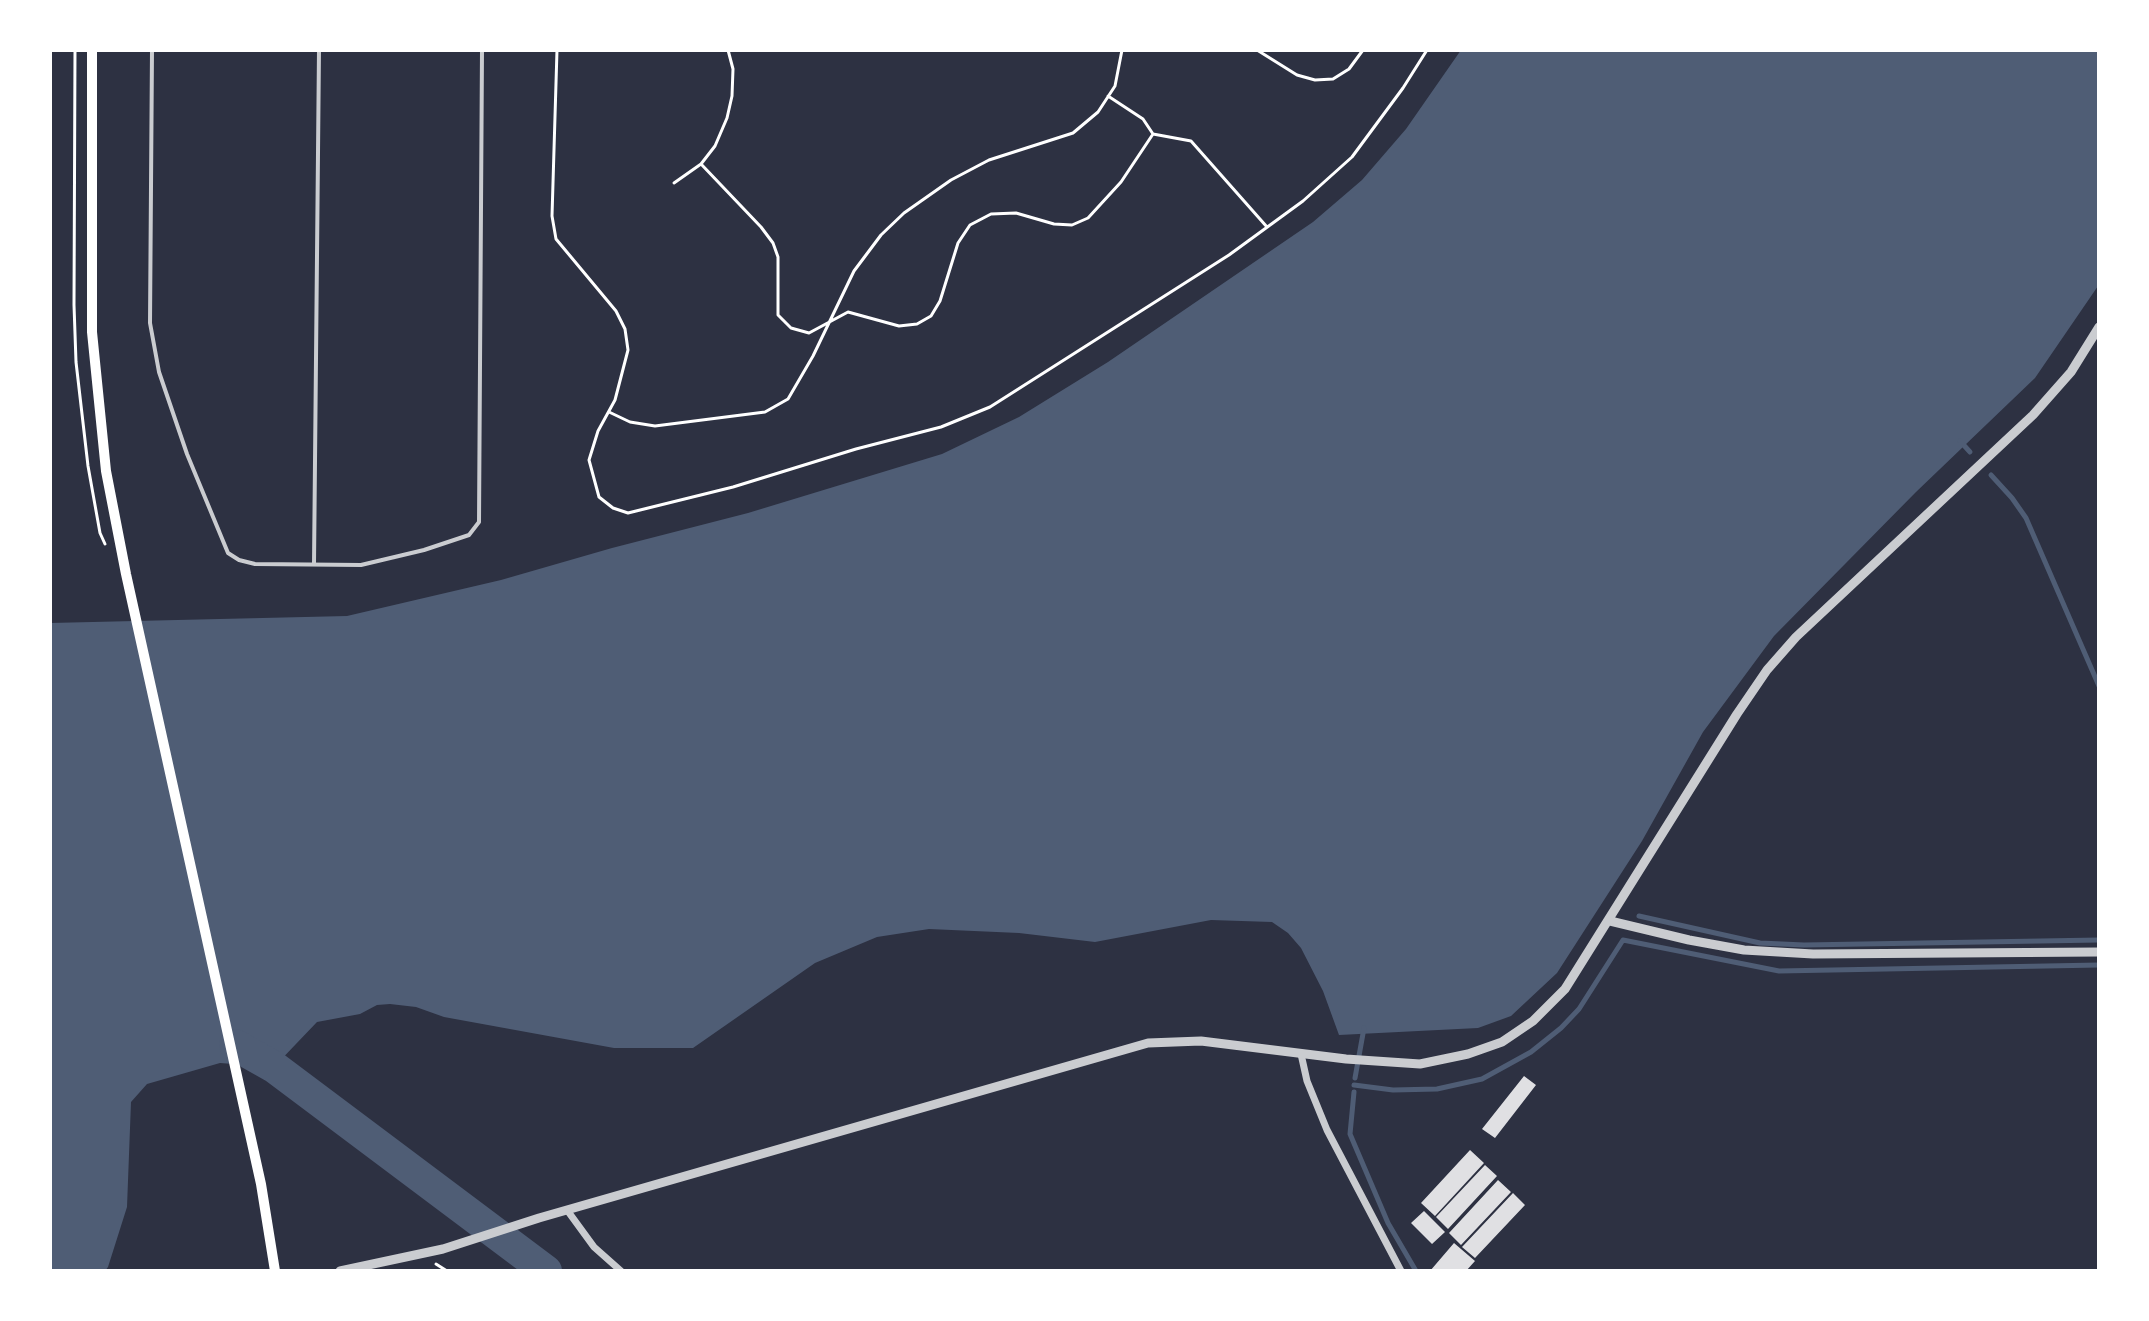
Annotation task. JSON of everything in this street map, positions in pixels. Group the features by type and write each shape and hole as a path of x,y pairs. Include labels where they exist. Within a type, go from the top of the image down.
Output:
{"main road":[{"path":"92,50 92,332 106,471 269,1229 275,1271"}],"street":[{"path":"340,1271 443,1249 539,1218 1148,1043 1201,1041 1346,1059 1420,1064 1468,1054 1502,1042 1533,1021 1565,989 1767,670 1796,637 2033,415 2071,372 2099,327"},
{"path":"1610,921 1744,950 1813,954 2099,952"},
{"path":"1301,1054 1307,1081 1327,1130 1401,1271"},
{"path":"567,1210 594,1247 621,1271"}],"lane":[{"path":"152,50 150,323 164,386 187,454 228,553 255,564 361,565 424,550 469,535 479,522 482,50"},
{"path":"314,564 319,50"}],"path":[{"path":"555,50 552,216 556,239 600,288 625,329 628,350 623,376 598,431 589,460 599,497 613,508 628,513 733,487 856,449 941,427 990,407 1229,255 1303,201 1352,157 1427,50"},
{"path":"674,183 701,164 715,146 727,118 733,69 728,50"},
{"path":"609,411 630,422 655,426 765,412 788,399 854,271 881,235 904,213 951,180 989,160 1073,133 1098,112 1115,86 1122,50"},
{"path":"1257,50 1297,75 1315,80 1333,79 1349,69 1363,50"},
{"path":"1108,96 1143,119 1153,134 1191,141 1267,227"},
{"path":"701,164 773,243 778,257 778,315 791,328 809,333 848,312 899,326 917,324 931,316 940,301 958,243 970,225 991,214 1016,213 1054,224 1072,225 1088,218 1121,182 1153,134"}],"water":[{"path":"1461,50 2099,50 2098,286 2035,378 1916,492 1774,636 1703,732 1642,841 1557,973 1511,1016 1478,1028 1339,1035 1323,991 1301,948 1288,933 1272,922 1211,920 1095,942 1019,933 929,929 877,937 815,963 693,1048 614,1048 444,1017 416,1007 377,1005 360,1014 317,1022 274,1067 220,1063 147,1084 131,1102 127,1207 108,1267 105,1271 50,1271 50,623 347,616 501,580 748,513 942,454 1019,417 1108,362 1313,222 1362,180 1406,129"}],"building":[{"path":"1524,1076 1536,1085 1495,1138 1482,1129"},
{"path":"1470,1150 1484,1163 1435,1216 1421,1203"},
{"path":"1485,1165 1497,1176 1448,1229 1436,1217"},
{"path":"1498,1180 1511,1192 1461,1245 1449,1233"},
{"path":"1513,1193 1525,1205 1475,1258 1462,1247"},
{"path":"1424,1211 1445,1232 1432,1244 1411,1223"},
{"path":"1454,1243 1475,1261 1466,1271 1430,1271"}],"waterway":[{"path":"1960,441 1970,452"},
{"path":"1991,475 2026,518 2099,686"},
{"path":"1639,916 1760,943 2099,940"},
{"path":"1354,1085 1393,1090 1437,1089 1482,1079 1531,1052 1561,1028 1579,1009 1623,940 1779,971 2099,965"},
{"path":"1355,1078 1364,1028"},
{"path":"235,1045 274,1067 546,1271"},
{"path":"1354,1092 1350,1134 1388,1223 1416,1271"}]}
